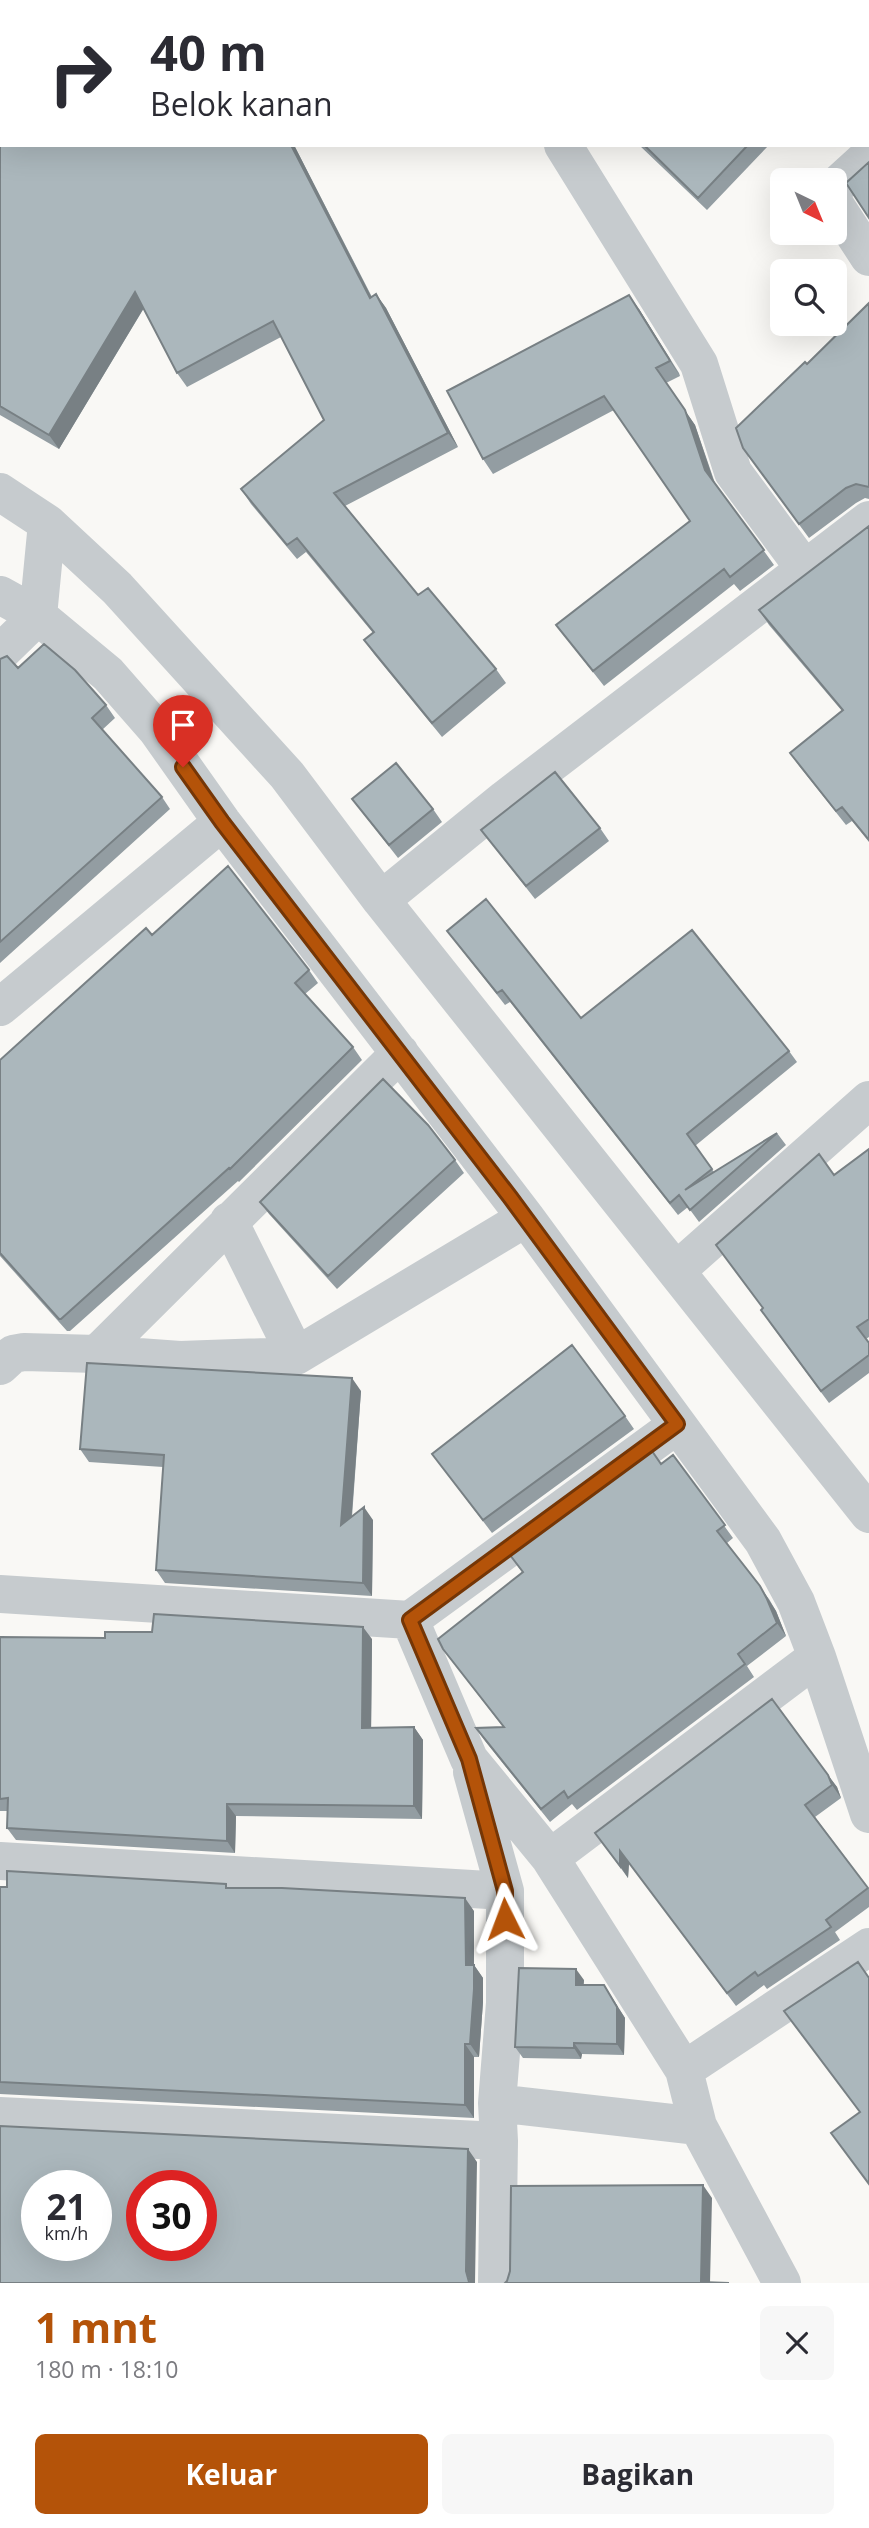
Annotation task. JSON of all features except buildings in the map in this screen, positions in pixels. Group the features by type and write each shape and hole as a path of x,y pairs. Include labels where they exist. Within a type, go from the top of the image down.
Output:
{"street":[{"path":"563,147 699,364 733,472 804,568"},
{"path":"847,176 869,156"},
{"path":"847,223 869,257"},
{"path":"0,492 47,523 117,588 287,775 381,900 869,1514"},
{"path":"381,900 505,799 869,520"},
{"path":"0,653 38,616 47,523"},
{"path":"0,595 38,616 116,683 158,730 222,822 526,1218 763,1541 796,1602 869,1814"},
{"path":"0,1007 222,822"},
{"path":"97,1354 400,1053"},
{"path":"676,1271 869,1100"},
{"path":"0,1366 6,1359 23,1352 180,1360 296,1356 526,1218"},
{"path":"229,1221 296,1356"},
{"path":"0,1594 410,1620 677,1424"},
{"path":"410,1620 469,1759 505,1891 505,2003 497,2103 499,2141 496,2283"},
{"path":"550,1858 817,1657"},
{"path":"469,1759 550,1858 684,2070 698,2126 782,2283"},
{"path":"0,1861 505,1891"},
{"path":"684,2070 869,1947"},
{"path":"497,2103 698,2126"},
{"path":"0,2116 499,2141"}],"route":[{"path":"183,767 222,822 526,1218 677,1424 410,1620 469,1759 505,1891 505,1919"}]}
